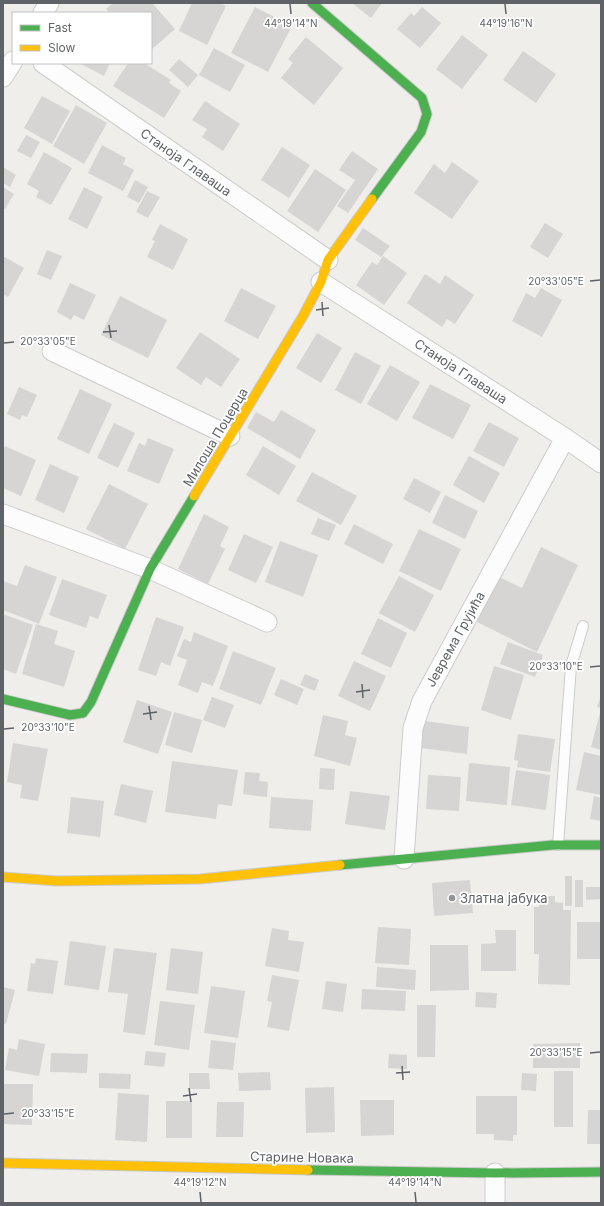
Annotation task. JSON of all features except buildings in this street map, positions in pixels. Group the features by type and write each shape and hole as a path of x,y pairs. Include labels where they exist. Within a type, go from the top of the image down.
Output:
{"street":[{"path":"44,12 49,3"},
{"name":"Милоша Поцерца","path":"3,699 70,715 83,713 92,702 150,569 303,316 321,282 328,260 421,132 428,114 422,98 317,4"},
{"path":"3,77 12,63"},
{"name":"Станоја Главаша","path":"44,64 328,260"},
{"name":"Станоја Главаша","path":"321,282 565,438 601,463"},
{"path":"52,351 230,436"},
{"name":"Јеврема Грујића","path":"404,859 413,728 422,701 565,438"},
{"path":"3,514 150,569 267,622"},
{"path":"3,877 57,881 200,879 558,845 601,845"},
{"name":"Старине Новака","path":"3,1163 30,1166 496,1173 601,1172"},
{"path":"495,1203 496,1173"}],"lane":[{"path":"558,845 571,666 583,626"}],"traffic: fast":[{"path":"312,3 422,98 427,114 421,132 372,199"},
{"path":"3,699 70,715 83,713 91,702 150,569 194,496"},
{"path":"340,865 553,845 601,845"},
{"path":"308,1170 495,1173 601,1172"}],"traffic: slow":[{"path":"194,496 303,316 321,282 328,260 372,199"},
{"path":"3,877 57,881 200,879 340,865"},
{"path":"3,1163 308,1170"}],"place":[{"name":"Златна јабука","path":"452,898"}]}
